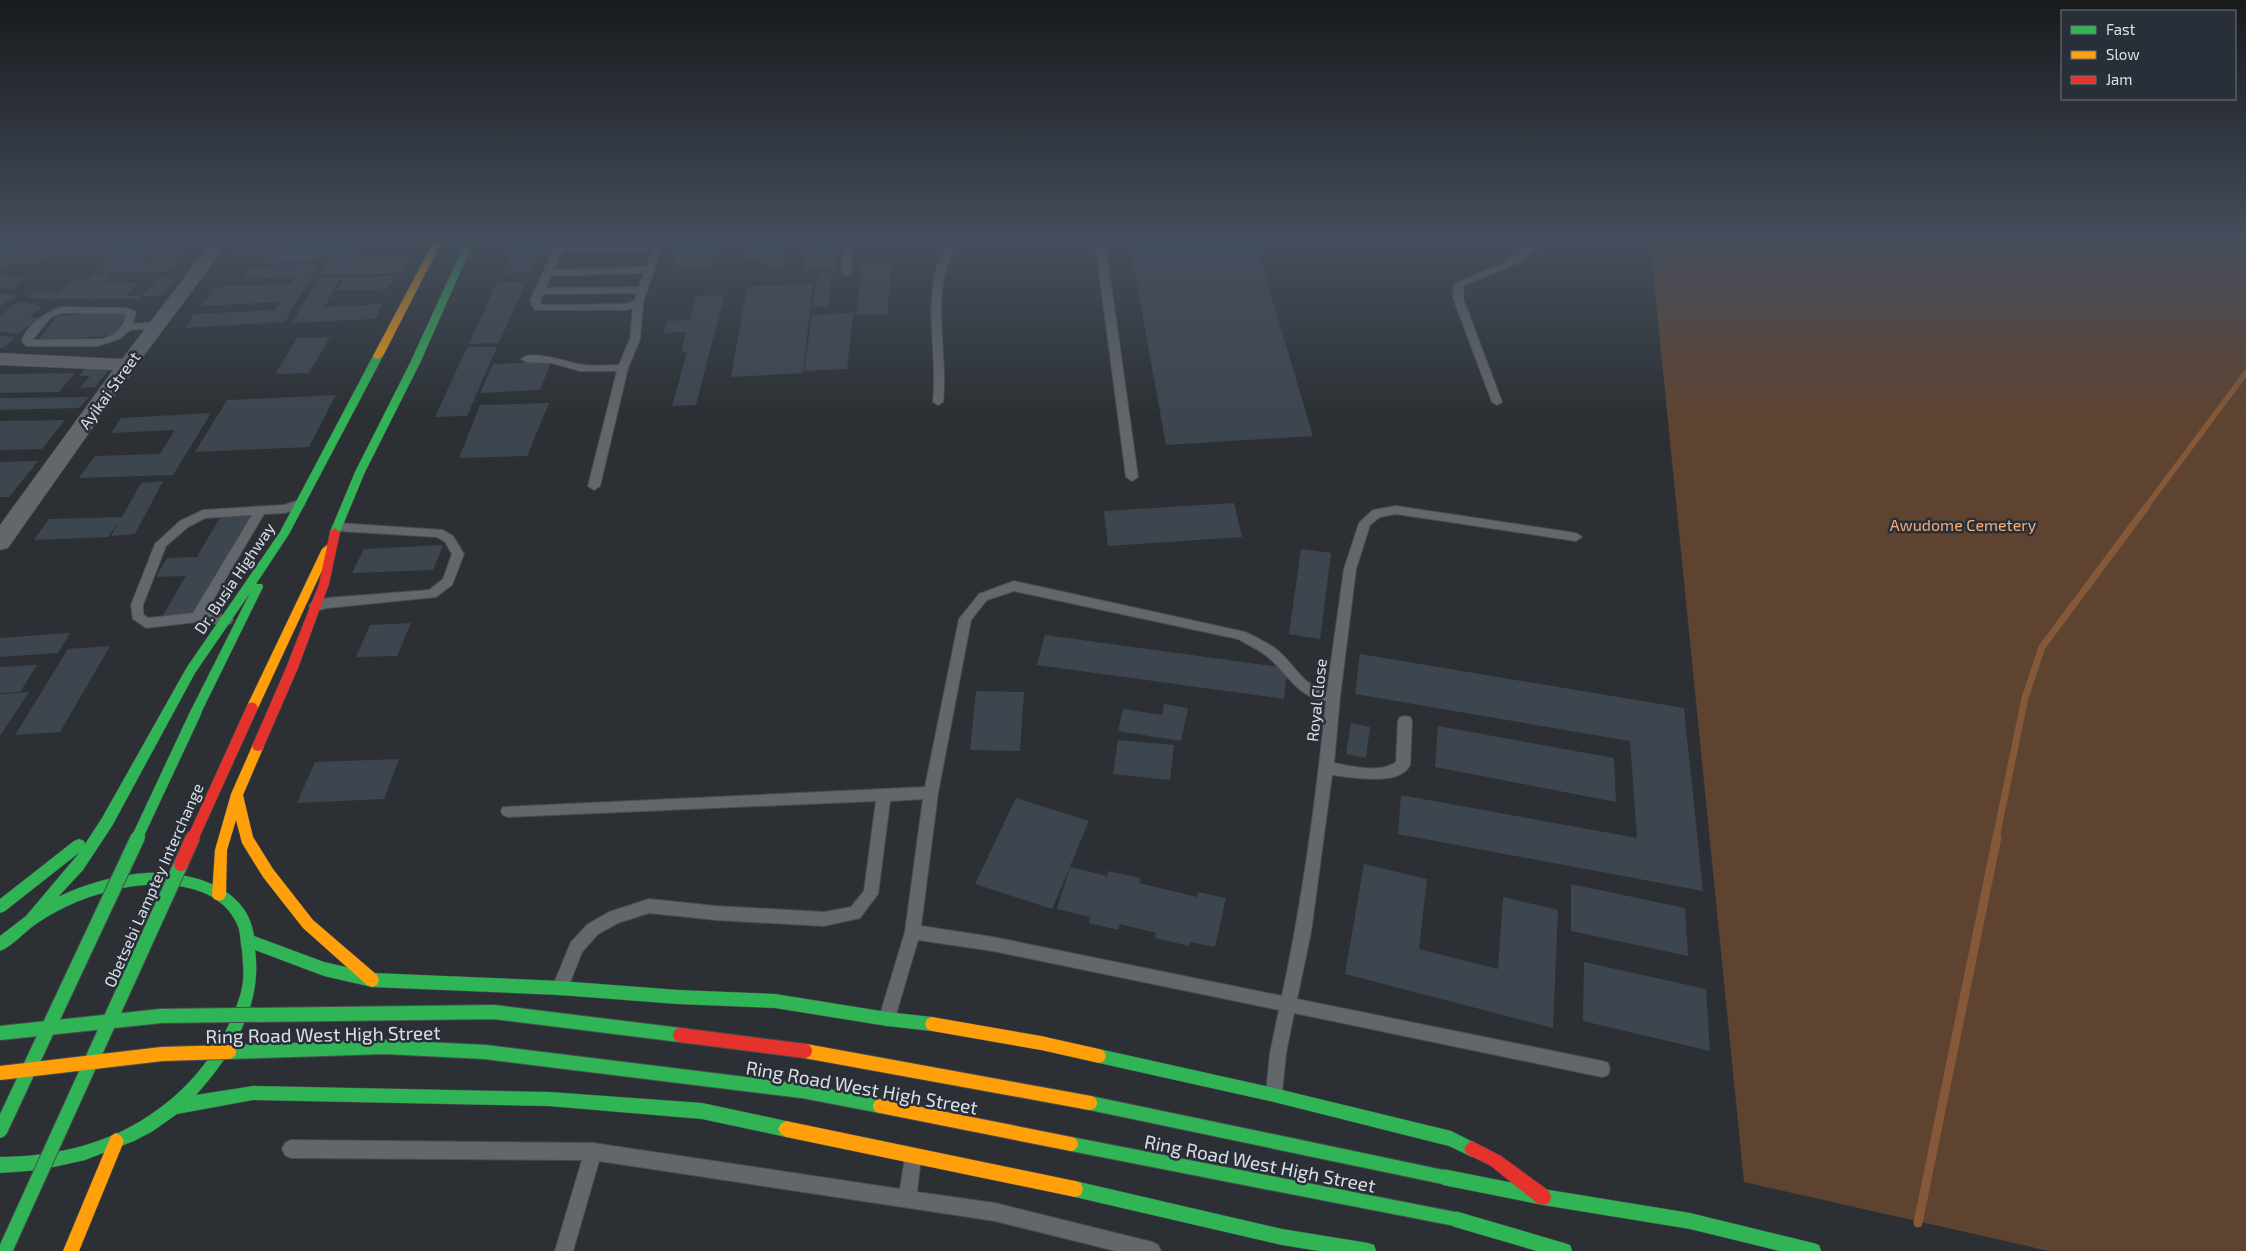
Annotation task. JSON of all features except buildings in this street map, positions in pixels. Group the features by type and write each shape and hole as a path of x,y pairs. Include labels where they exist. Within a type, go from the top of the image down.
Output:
{"main road":[{"name":"Dr. Busia Highway","path":"32,917 78,866 107,822 191,670 284,534 408,299"},
{"path":"219,895 221,850 237,794 292,668 324,584 336,530 360,472 415,363 444,299"},
{"name":"Obetsebi Lamptey Interchange","path":"5,1251 252,708 336,530"},
{"name":"Obetsebi Lamptey Interchange","path":"0,1132 196,712 284,534"},
{"path":"237,794 247,839 268,873 308,924 372,980"},
{"path":"0,907 107,822"},
{"path":"0,945 32,917 94,889 152,878 178,879 200,884 234,906 244,921 251,964 248,990 238,1019 223,1049 201,1078 173,1107 155,1122 135,1134 77,1154 40,1163 0,1165"},
{"name":"Ring Road West High Street","path":"247,940 324,968 372,980 560,988 678,997 775,1001 887,1019 934,1024 1041,1043 1274,1095 1451,1139 1496,1161 1543,1197"},
{"name":"Ring Road West High Street","path":"0,1033 161,1016 494,1012 786,1048 1022,1089 1543,1197 1690,1222 1813,1251"},
{"name":"Ring Road West High Street","path":"0,1073 162,1054 384,1047 485,1052 802,1091 1455,1219 1564,1251"},
{"path":"173,1107 252,1093 550,1099 702,1111 1088,1192 1282,1237 1368,1251"},
{"path":"71,1251 116,1141"},
{"path":"1530,1251 1545,1245"}],"street":[{"name":"Ayikai Street","path":"0,542 127,365 177,299"},
{"path":"0,359 127,365"}],"lane":[{"path":"537,299 535,305 544,309 626,306 638,303"},
{"path":"594,486 623,368 635,339 640,299"},
{"path":"938,299 940,390 938,402"},
{"path":"1108,299 1132,478"},
{"path":"1459,299 1497,402"},
{"path":"127,327 131,312 62,310 48,315 27,338 27,341 30,344 98,343 114,339 127,327 158,325"},
{"path":"526,359 552,360 580,368 623,368"},
{"path":"227,620 197,617 146,623 137,616 137,605 161,544 184,524 203,514 286,509 302,503"},
{"path":"197,617 261,510"},
{"name":"Royal Close","path":"1274,1095 1278,1053 1303,932 1327,768 1333,697 1350,570 1365,522 1377,513 1396,510 1576,537"},
{"path":"315,606 432,594 448,582 458,554 449,539 439,533 336,530"},
{"path":"887,1019 913,932 931,793 965,619 983,597 1014,586 1241,635 1272,653 1304,687 1317,695 1333,697"},
{"path":"1327,768 1388,774 1399,769 1402,765 1406,721"},
{"path":"508,811 931,793"},
{"path":"560,988 576,947 593,929 614,917 649,906 716,913 824,919 855,913 872,894 884,794"},
{"path":"913,932 993,944 1602,1070"},
{"path":"291,1149 593,1152 995,1212 1152,1251"},
{"path":"564,1251 593,1152"},
{"path":"907,1199 912,1156"}],"green space":[{"name":"Awudome Cemetery","path":"1656,299 2246,299 2246,1251 2049,1251 1744,1182"}],"waterway":[{"path":"2146,507 2246,373"},
{"path":"1996,838 2025,698 2042,647 2147,506"},
{"path":"1918,1223 1997,837"}],"traffic: fast":[{"path":"335,532 360,472 415,363 444,299"},
{"path":"32,917 78,866 107,822 191,670 284,534 378,356"},
{"path":"196,712 258,587"},
{"path":"0,1131 196,712"},
{"path":"0,907 79,845"},
{"path":"5,1251 181,864"},
{"path":"0,945 15,932 49,909 85,892 125,881 145,879 174,880 189,882 217,893 229,901 238,912 246,928 250,975 248,992 242,1010 226,1044 216,1060 192,1089 164,1115 148,1126 108,1145 40,1163 0,1165"},
{"path":"247,940 324,969 372,980 560,988 678,997 775,1001 887,1019 932,1024"},
{"path":"0,1033 161,1016 494,1012 680,1035"},
{"path":"229,1052 385,1047 485,1052 802,1091 880,1106"},
{"path":"1099,1056 1274,1095 1451,1139 1472,1149"},
{"path":"173,1107 253,1093 549,1099 702,1111 786,1129"},
{"path":"1090,1103 1443,1177"},
{"path":"1071,1144 1455,1219"},
{"path":"1443,1177 1543,1197 1690,1221 1813,1251"},
{"path":"1075,1189 1282,1237 1368,1251"},
{"path":"1455,1219 1564,1251"}],"traffic: slow":[{"path":"378,356 408,299"},
{"path":"252,708 327,549"},
{"path":"219,895 221,850 237,794 258,746"},
{"path":"237,796 247,839 268,873 308,924 372,980"},
{"path":"932,1024 1041,1043 1099,1056"},
{"path":"805,1051 1022,1089 1090,1103"},
{"path":"0,1073 162,1054 229,1052"},
{"path":"880,1106 1071,1144"},
{"path":"786,1129 1075,1189"},
{"path":"71,1251 116,1141"}],"traffic: jam":[{"path":"258,746 292,668 324,584 335,532"},
{"path":"181,864 252,708"},
{"path":"680,1035 805,1051"},
{"path":"1472,1149 1496,1161 1543,1197"}]}
